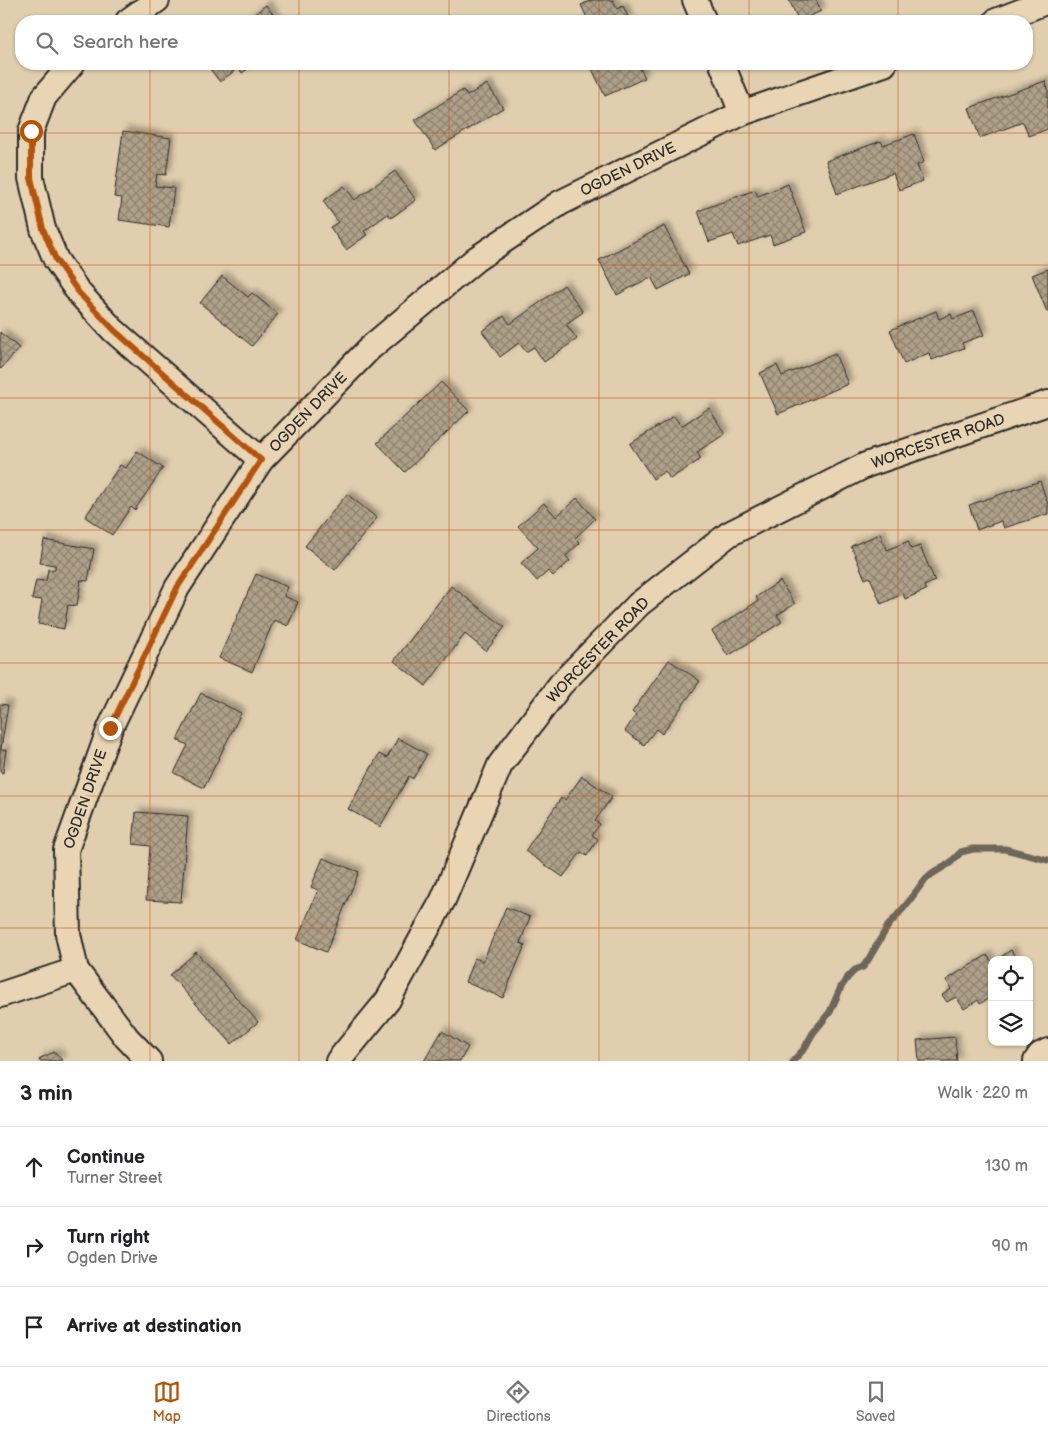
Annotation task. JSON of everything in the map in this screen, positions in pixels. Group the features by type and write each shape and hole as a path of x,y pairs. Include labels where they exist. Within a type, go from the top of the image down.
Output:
{"street":[{"path":"136,15 156,0"},
{"path":"695,0 701,15"},
{"path":"1012,15 1048,1"},
{"path":"67,70 44,97 31,131 31,178 43,229 56,260 79,293 114,330 261,460"},
{"path":"724,70 742,113"},
{"name":"OGDEN DRIVE","path":"148,1061 127,1038 76,970 68,934 66,850 110,728 177,588 261,460 370,348 476,259 560,203 742,113 867,70"},
{"name":"WORCESTER ROAD","path":"338,1061 388,1000 430,925 443,900 500,765 561,684 639,604 729,534 866,466 1048,403"},
{"path":"0,995 76,970"},
{"path":"1036,1061 1040,1055 1048,1051"}],"building":[{"path":"592,0 613,0 617,9 623,6 627,15 586,15 581,5"},
{"path":"789,0 816,0 821,11 812,15 796,15"},
{"path":"266,5 274,15 253,15"},
{"path":"211,70 235,70 220,82"},
{"path":"592,70 641,70 645,78 605,96"},
{"path":"1045,81 1048,89 1048,129 1029,136 1023,122 980,138 969,108"},
{"path":"487,84 503,108 435,150 415,120 463,90 467,96"},
{"path":"123,131 171,138 166,175 157,174 155,186 174,188 169,227 119,220 122,198 114,197"},
{"path":"914,134 924,162 917,165 923,181 899,190 893,173 837,194 826,161 881,141 883,145"},
{"path":"395,171 416,200 391,218 388,214 364,231 367,235 346,250 330,227 338,222 323,201 344,186 355,200"},
{"path":"788,184 806,232 773,244 770,235 738,246 733,234 709,242 698,211 755,190 758,196"},
{"path":"664,226 689,274 658,290 651,277 617,295 599,260"},
{"path":"1048,269 1048,312 1047,312 1032,275"},
{"path":"222,276 248,297 252,293 278,314 252,346 200,303"},
{"path":"564,285 583,312 566,324 577,339 544,362 534,347 526,352 519,343 500,357 482,331 504,316 510,324"},
{"path":"936,311 939,319 951,314 953,319 974,311 984,335 962,343 964,348 932,360 929,353 904,364 890,330"},
{"path":"0,332 19,348 1,369 0,368"},
{"path":"835,354 848,384 778,414 760,373 777,365 782,376"},
{"path":"441,382 469,411 405,472 377,443"},
{"path":"709,408 725,434 697,452 701,459 670,479 665,471 653,479 630,444 674,416 681,426"},
{"path":"137,451 163,468 135,510 131,507 112,535 85,517 120,465 126,468"},
{"path":"1040,481 1048,504 1048,514 1004,528 1001,521 977,530 969,505"},
{"path":"347,494 377,518 335,570 305,546"},
{"path":"577,498 595,519 575,538 580,543 566,556 570,561 553,576 548,571 537,581 521,563 538,548 518,526 544,503 556,517"},
{"path":"880,534 887,550 908,541 911,549 920,546 935,581 924,586 926,590 905,599 903,594 881,604 870,577 865,579 851,546"},
{"path":"44,540 94,549 88,581 81,580 77,606 68,605 64,629 38,624 42,600 32,599 36,580 46,581 48,569 55,570 55,565 40,563"},
{"path":"256,574 288,587 284,596 298,602 288,626 274,620 252,672 219,658"},
{"path":"780,581 795,604 777,615 782,622 728,656 712,631 758,601 756,597"},
{"path":"451,586 505,627 486,651 465,634 426,686 394,661"},
{"path":"669,660 700,681 662,734 656,729 644,745 625,731 636,715 632,712"},
{"path":"201,693 241,713 204,788 174,773 188,745 177,740"},
{"path":"0,704 8,705 1,750 6,750 3,773 0,772"},
{"path":"398,738 427,754 413,779 409,776 380,827 348,809 379,754 387,758"},
{"path":"582,776 612,797 595,821 600,824 592,835 598,839 587,856 581,852 563,877 525,851 561,798 565,800"},
{"path":"136,812 188,816 181,902 146,900 150,846 133,844"},
{"path":"323,858 359,872 326,952 297,940 318,890 311,887"},
{"path":"506,907 530,917 520,943 525,945 503,998 465,982 474,958 483,961"},
{"path":"1011,950 1015,956 1002,956"},
{"path":"196,952 258,1022 232,1044 170,975"},
{"path":"987,955 988,956 988,999 980,1004 978,1000 964,1009 956,997 947,1002 942,995 951,989 946,980"},
{"path":"442,1031 468,1047 460,1061 424,1061"},
{"path":"955,1037 957,1061 919,1061 917,1040"},
{"path":"55,1052 63,1061 39,1061 40,1058"}],"waterway":[{"path":"793,1061 804,1049 813,1033 830,1012 841,987 848,977 855,970 863,967 888,926 923,882 932,874 950,863 961,852 973,849 1005,849 1048,860"}],"route":[{"path":"31,131 31,178 43,229 56,260 79,293 114,330 261,460 177,588 110,728"}]}
